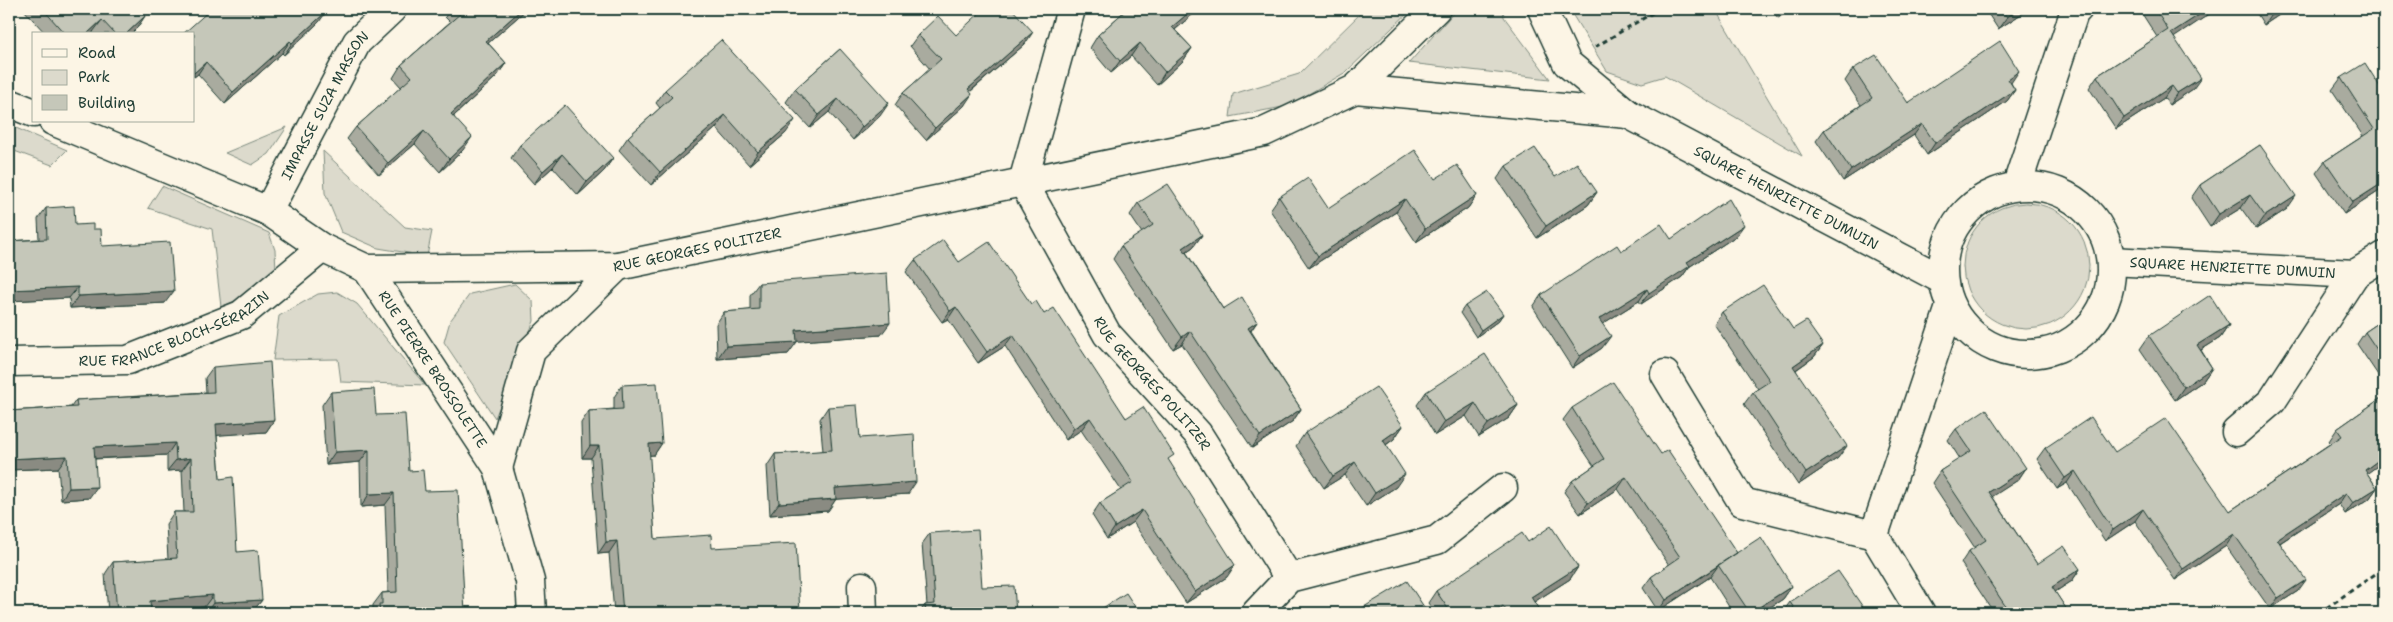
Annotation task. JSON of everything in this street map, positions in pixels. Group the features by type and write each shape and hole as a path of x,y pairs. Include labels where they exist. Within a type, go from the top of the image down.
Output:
{"street":[{"name":"IMPASSE SUZA MASSON","path":"268,211 357,42 392,9"},
{"path":"1023,182 1071,9"},
{"name":"RUE GEORGES POLITZER","path":"367,270 618,266 1264,132 1355,89 1436,9"},
{"path":"1542,9 1567,63 1628,114"},
{"path":"2017,185 2074,13 2078,9"},
{"path":"1355,89 1628,114"},
{"path":"9,103 32,112"},
{"name":"SQUARE HENRIETTE DUMUIN","path":"1628,114 1943,280"},
{"path":"55,122 268,211 322,248 367,270"},
{"name":"RUE GEORGES POLITZER","path":"1023,182 1107,334 1198,434 1289,578"},
{"name":"SQUARE HENRIETTE DUMUIN","path":"2017,185 2044,186 2069,196 2090,213 2104,235 2111,261 2109,291 2097,318 2076,339 2050,352 2020,355 1991,348 1967,331 1950,308 1943,286 1947,240 1958,220 1974,203 1994,191 2017,185"},
{"name":"RUE FRANCE BLOCH-SÉRAZIN","path":"9,362 128,360 241,315 322,248"},
{"name":"SQUARE HENRIETTE DUMUIN","path":"2236,432 2272,401 2355,274 2384,256"},
{"name":"SQUARE HENRIETTE DUMUIN","path":"2111,261 2355,274"},
{"name":"RUE PIERRE BROSSOLETTE","path":"498,468 530,351 618,266"},
{"name":"RUE PIERRE BROSSOLETTE","path":"367,270 498,468 530,581 532,613"},
{"path":"1874,535 1950,308"},
{"path":"1665,374 1742,502 1874,535 1921,613"},
{"path":"1256,613 1289,578 1438,540 1503,488"},
{"path":"862,586 863,613"}],"path":[{"path":"1567,63 1660,9"},
{"path":"2319,613 2384,568"}],"green space":[{"path":"1365,9 1412,9 1346,72 1288,106 1230,117 1233,94 1299,74"},
{"path":"1457,9 1503,9 1504,17 1550,79 1409,63"},
{"path":"1569,9 1715,9 1802,156 1665,76 1642,83 1607,71"},
{"path":"9,125 67,150 52,165 9,149"},
{"path":"287,127 269,154 252,165 225,153"},
{"path":"323,151 405,227 432,231 427,256 378,248 341,232 325,193"},
{"path":"162,186 269,233 275,250 276,271 255,292 221,307 212,229 148,208"},
{"path":"2026,203 2050,207 2071,221 2085,242 2089,266 2085,290 2071,311 2050,325 2026,329 2002,325 1981,311 1967,290 1963,266 1967,242 1981,221 2002,207"},
{"path":"515,284 533,301 534,321 495,418 444,342 450,321 470,294"},
{"path":"337,292 357,304 425,385 341,382 338,359 273,360 279,316 318,294"}],"building":[{"path":"43,9 139,9 145,16 128,32 113,32 102,20 89,32 63,32"},
{"path":"211,9 325,9 327,11 233,92 206,62 195,72 195,32 185,32"},
{"path":"458,9 522,9 486,41 506,63 451,114 472,137 449,159 424,131 388,163 356,127 412,77 401,65 461,13"},
{"path":"984,9 1012,9 1033,32 968,89 972,94 935,128 903,93 941,59 918,35 938,16 956,35"},
{"path":"1127,9 1193,9 1172,27 1192,48 1165,72 1140,43 1120,61 1098,35"},
{"path":"2001,9 2019,9 2007,17"},
{"path":"2155,9 2208,9 2171,33 2201,78 2177,93 2172,86 2124,118 2097,76 2168,30"},
{"path":"2269,9 2278,9 2272,13"},
{"path":"721,40 795,120 758,152 725,115 660,172 628,137 672,97 665,90"},
{"path":"2000,41 2019,71 2008,79 2015,90 1935,143 1922,124 1851,170 1824,130 1872,98 1853,69 1876,55 1908,103"},
{"path":"840,49 889,103 862,127 838,99 819,115 795,89"},
{"path":"2365,63 2384,93 2384,182 2353,202 2325,161 2374,129 2341,78"},
{"path":"565,105 613,158 587,182 562,154 543,171 520,145"},
{"path":"2260,145 2296,196 2265,216 2250,195 2219,214 2200,185"},
{"path":"1535,148 1555,177 1577,163 1597,192 1546,226 1506,166"},
{"path":"1415,150 1435,179 1457,165 1477,195 1425,229 1405,199 1318,256 1279,197 1308,178 1328,208"},
{"path":"1168,184 1202,235 1183,248 1223,309 1242,297 1257,322 1248,328 1301,409 1260,436 1190,331 1182,337 1121,246 1153,225 1138,203"},
{"path":"1729,199 1744,225 1687,262 1690,266 1649,293 1647,289 1599,319 1611,336 1580,356 1541,295 1617,245 1621,251 1661,224 1671,239"},
{"path":"74,206 75,225 93,224 93,229 101,229 102,246 170,242 174,291 78,296 78,287 9,290 9,241 47,239 46,208"},
{"path":"943,240 959,262 989,242 1031,304 1036,301 1044,314 1054,308 1126,418 1143,407 1174,455 1168,459 1235,565 1195,592 1142,510 1115,527 1100,503 1133,482 1090,418 1074,428 1013,335 987,352 956,307 950,311 915,260"},
{"path":"887,273 890,323 796,330 797,342 726,346 724,312 759,309 759,283"},
{"path":"1763,285 1793,329 1806,321 1823,345 1793,366 1847,446 1806,473 1753,392 1770,381 1722,312"},
{"path":"1487,292 1503,314 1481,330 1465,306"},
{"path":"2210,295 2229,325 2197,345 2212,368 2184,387 2149,336"},
{"path":"2384,319 2384,360 2365,332"},
{"path":"1485,354 1518,405 1488,424 1475,403 1444,422 1426,392"},
{"path":"270,362 274,420 216,424 220,479 233,477 237,552 258,550 262,600 213,603 213,595 150,601 151,613 117,613 113,562 177,558 174,512 193,512 191,458 176,460 175,443 94,447 97,487 69,488 67,456 9,459 9,411 77,407 76,400 214,392 213,367"},
{"path":"1613,382 1661,454 1668,450 1737,553 1666,600 1651,577 1680,557 1626,477 1588,503 1572,481 1604,459 1572,408"},
{"path":"657,383 662,443 649,444 655,539 711,535 712,548 796,543 800,613 623,613 617,541 606,542 599,446 590,446 589,411 623,409 622,385"},
{"path":"1376,387 1403,426 1383,440 1405,474 1375,493 1355,462 1333,476 1305,433"},
{"path":"374,389 376,415 405,414 409,471 423,470 425,491 458,490 465,613 380,613 379,604 382,604 382,593 397,592 394,493 369,494 369,450 335,452 331,392"},
{"path":"2384,396 2384,456 2365,470 2377,488 2353,503 2346,493 2277,539 2306,580 2278,598 2234,534 2183,569 2143,509 2113,530 2075,471 2065,478 2045,448 2091,417 2115,452 2166,418 2230,511 2342,436 2337,429"},
{"path":"857,405 860,438 914,434 916,482 835,488 836,499 779,503 775,454 832,450 828,407"},
{"path":"1986,409 2026,468 1989,492 2037,564 2064,546 2080,569 2052,587 2069,613 2010,613 1969,551 1986,540 1940,471 1971,451 1956,429"},
{"path":"1551,526 1578,567 1531,597 1541,613 1508,613 1503,606 1491,613 1451,613 1436,591 1522,533 1528,542"},
{"path":"978,530 982,587 1014,586 1016,613 926,613 925,605 935,604 930,533"},
{"path":"1761,537 1792,586 1750,613 1718,565"},
{"path":"1838,571 1867,613 1797,613 1790,602"},
{"path":"1407,581 1428,613 1354,613"},
{"path":"1126,593 1139,613 1095,613"}]}
